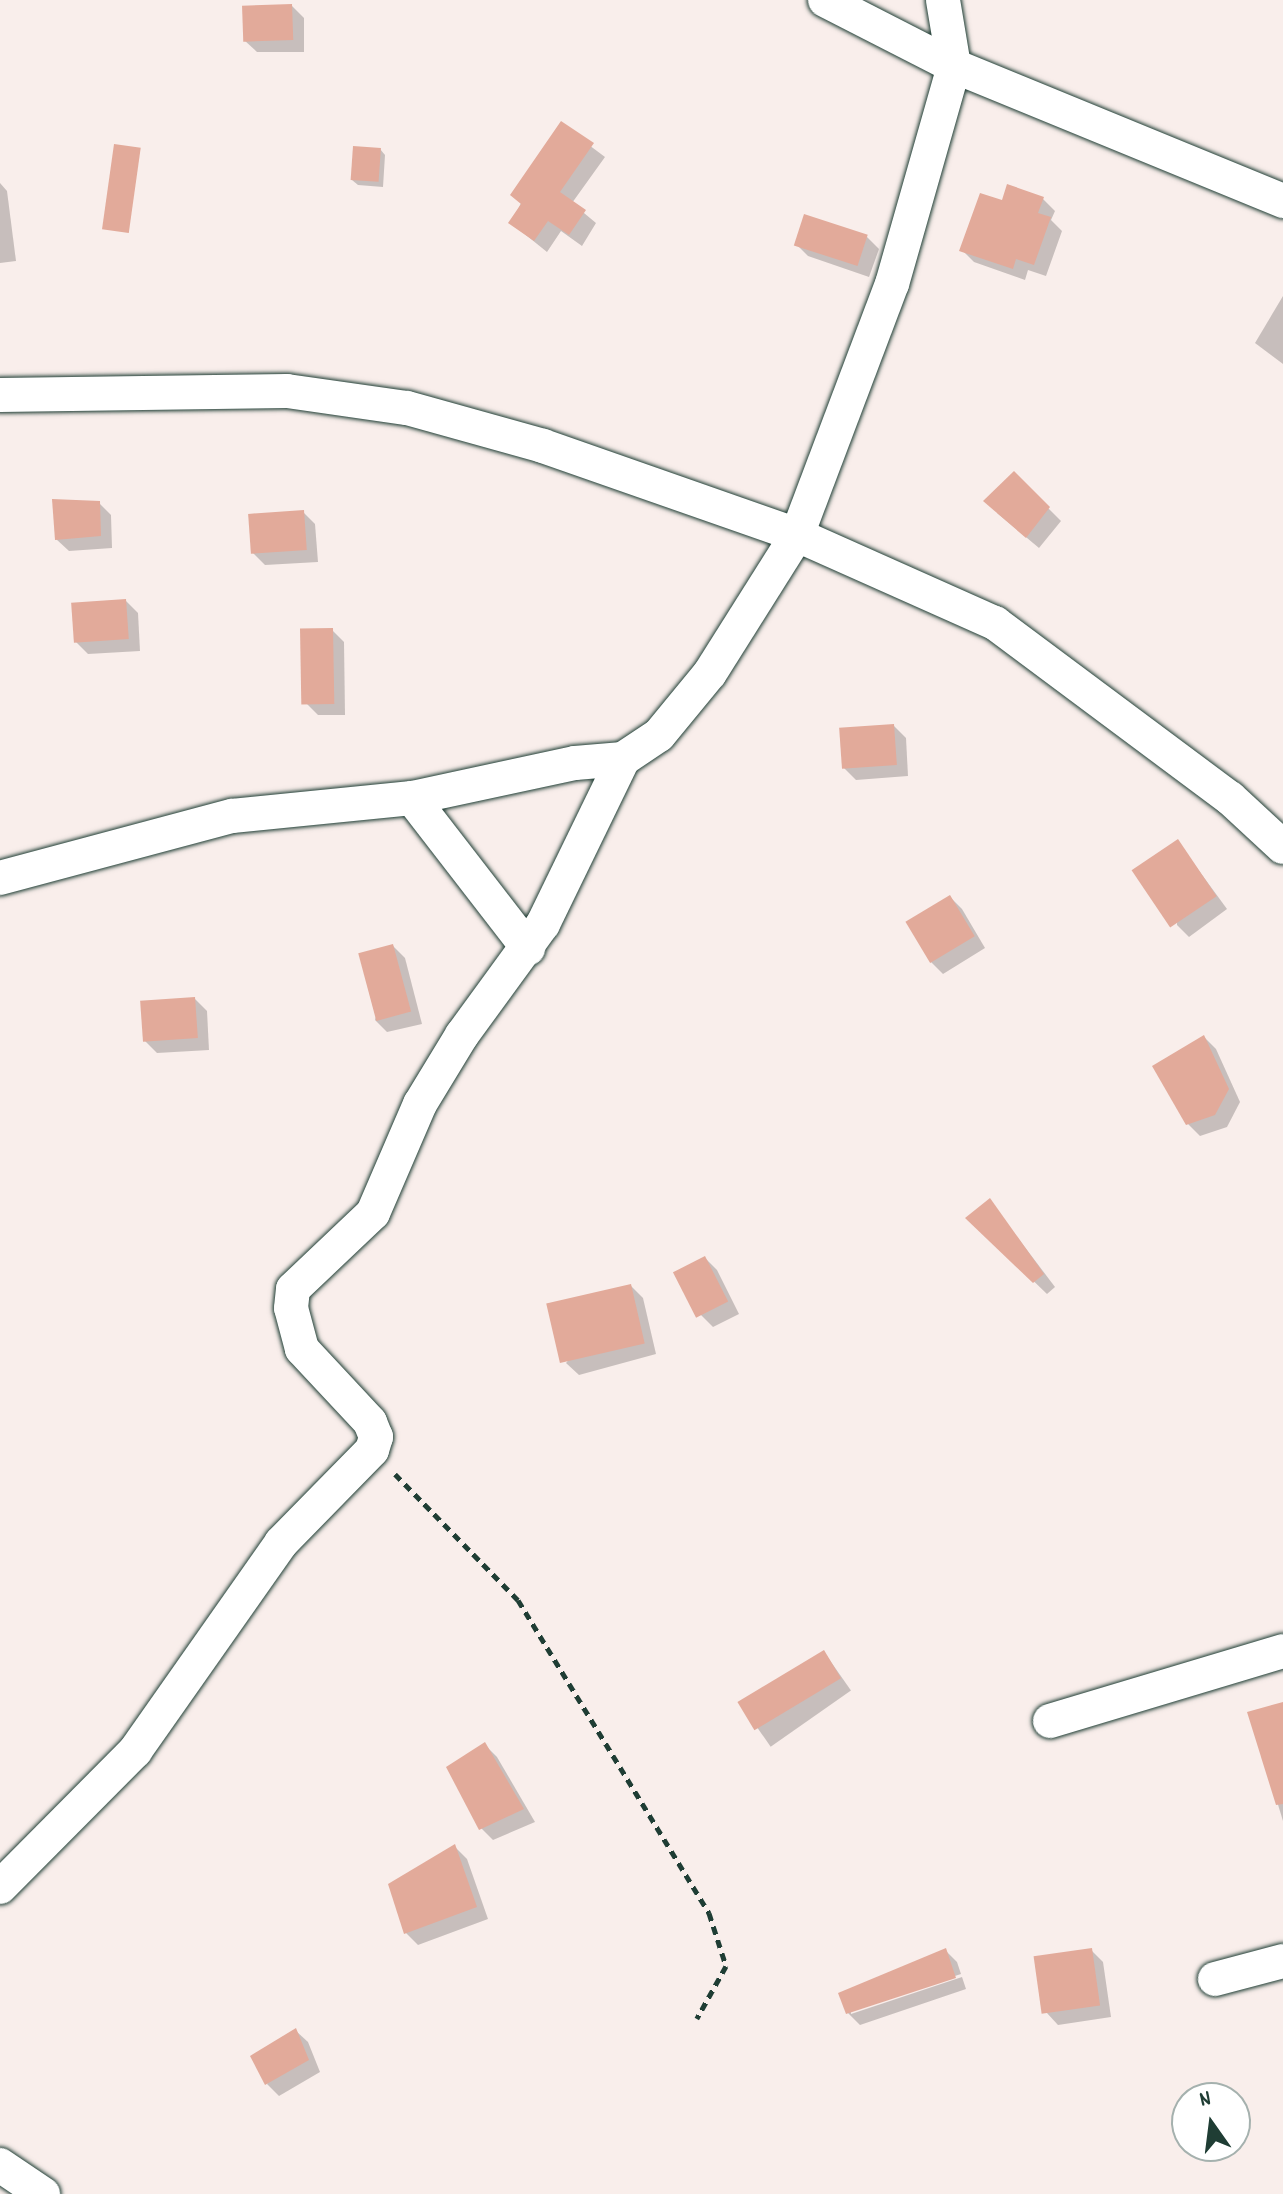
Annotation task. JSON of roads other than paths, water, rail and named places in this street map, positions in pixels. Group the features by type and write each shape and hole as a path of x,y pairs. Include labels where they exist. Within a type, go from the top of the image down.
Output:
{"street":[{"path":"825,0 954,66 1283,201"},
{"path":"0,878 232,816 412,798 575,763 623,759 659,735 710,673 797,535 892,284 954,66 943,0"},
{"path":"0,395 102,391 287,391 407,408 543,446 797,535 995,623 1230,798 1283,847"},
{"path":"0,1887 135,1751 281,1543 372,1450 376,1437 370,1422 302,1349 291,1308 293,1289 373,1213 420,1104 462,1035 528,948 623,759"},
{"path":"412,798 528,948"},
{"path":"1050,1721 1283,1651"},
{"path":"1215,1979 1283,1961"},
{"path":"0,2165 43,2194"}]}
